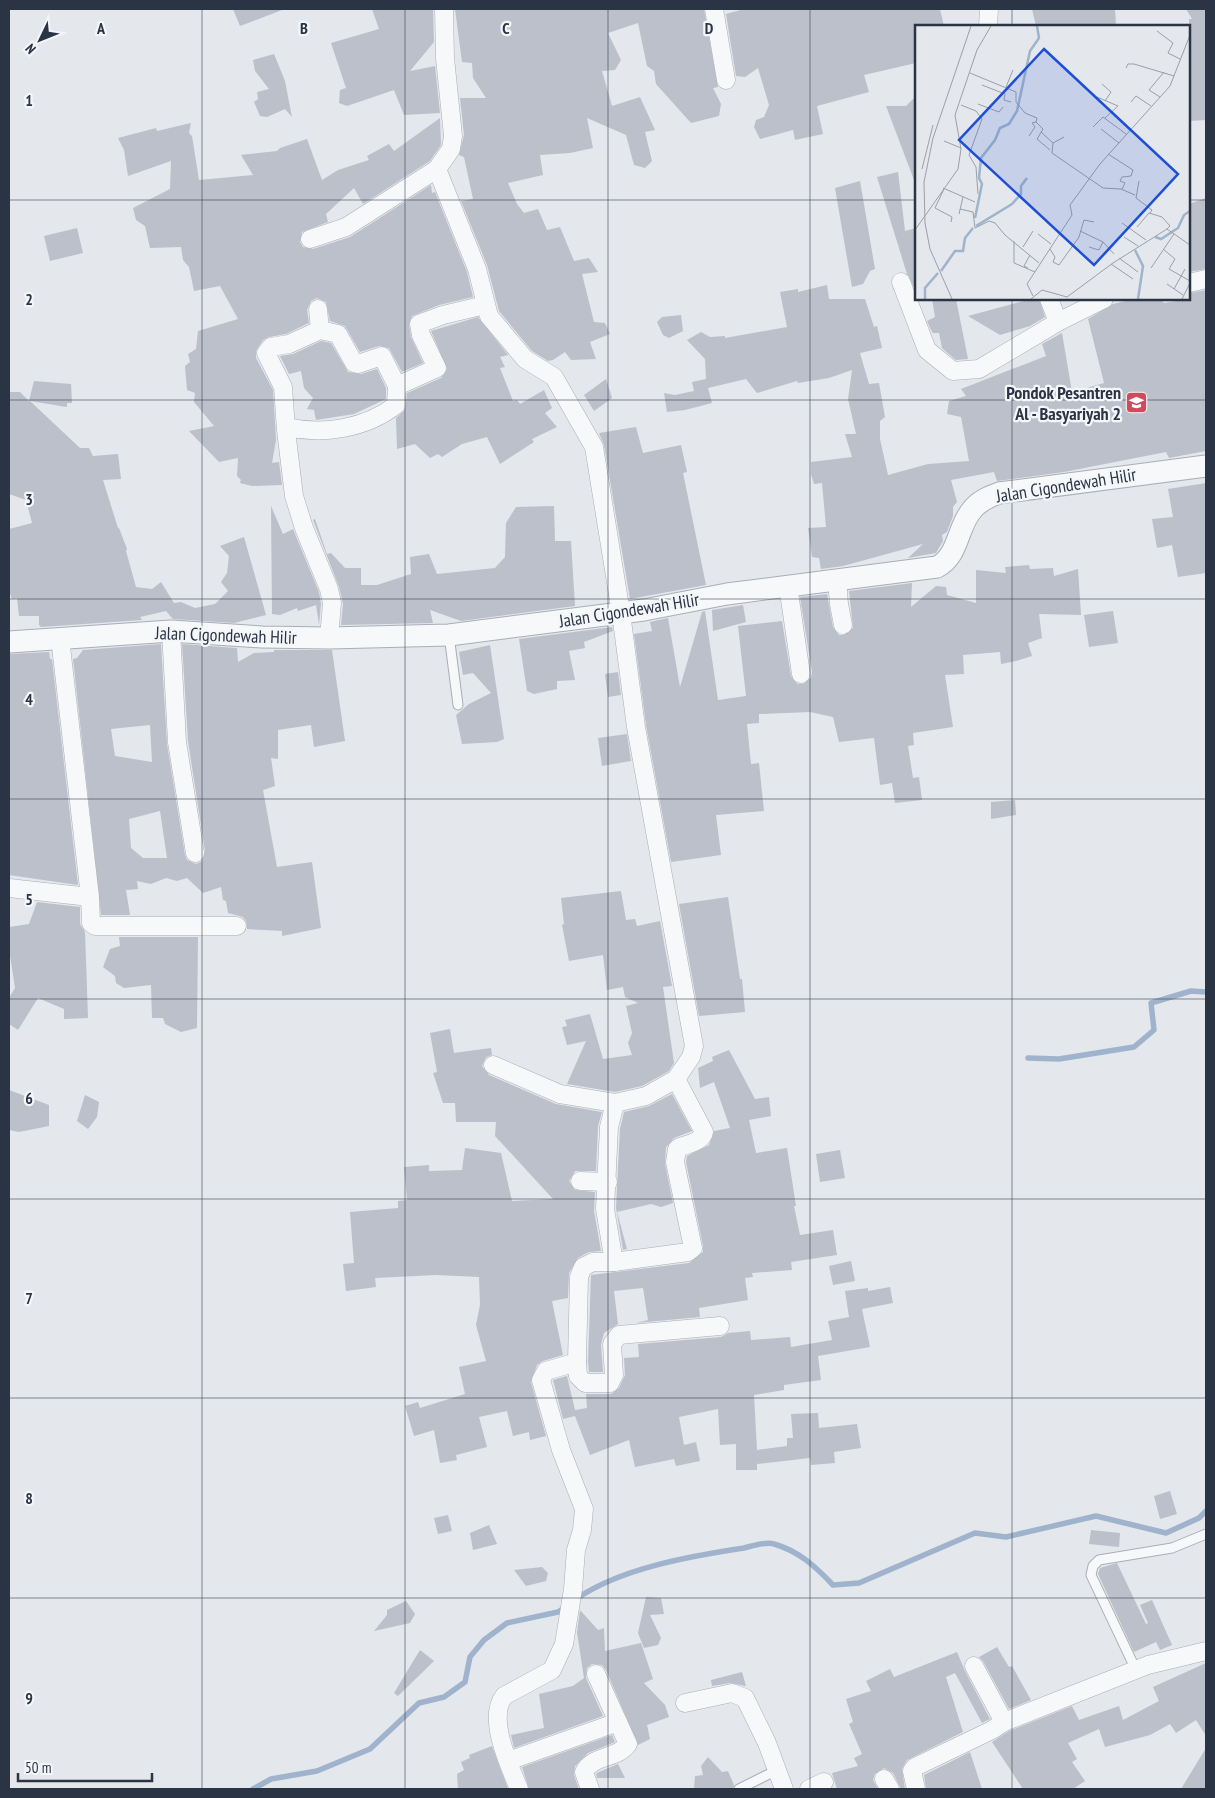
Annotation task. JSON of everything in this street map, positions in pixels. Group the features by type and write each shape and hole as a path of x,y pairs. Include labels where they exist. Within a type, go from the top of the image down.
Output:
{"street":[{"path":"310,239 346,227 437,169 451,149 453,136 445,58 444,9"},
{"path":"714,9 726,80"},
{"path":"988,25 989,9"},
{"path":"437,169 476,269 488,316 525,359 554,377 594,447 621,613 639,746 694,1046 691,1057 676,1079 646,1096 615,1103 560,1094 493,1065"},
{"path":"1190,283 1206,279"},
{"path":"901,282 927,350 953,371 979,369 1058,322 1102,300"},
{"path":"1050,300 1058,322"},
{"path":"397,386 437,368 421,335 419,324 443,315 485,305"},
{"path":"318,309 320,330"},
{"path":"286,427 310,432 366,422 396,405 397,386 382,356 358,364 354,363 338,334 320,330 289,344 272,347 266,353 283,386 286,427 294,496 304,528 331,596 329,638"},
{"name":"Jalan Cigondewah Hilir","path":"9,642 171,631 262,637 329,638 448,635 621,613 727,594 937,567 945,563 954,550 970,511 982,500 999,493 1206,466"},
{"path":"837,580 838,604 844,625"},
{"path":"788,586 800,674"},
{"path":"171,631 177,742 195,853"},
{"path":"60,638 90,897 91,923 95,926 236,926"},
{"path":"9,888 90,897"},
{"path":"676,1079 704,1132 704,1136 697,1141 680,1146 675,1154 675,1162 693,1248 688,1252 588,1264 582,1267 579,1277 578,1376 584,1383 610,1383 614,1375 612,1344 619,1335 720,1326"},
{"path":"614,1262 605,1209 608,1182 609,1127 615,1103"},
{"path":"580,1182 608,1182"},
{"path":"518,1789 498,1731 499,1702 504,1696 552,1670 564,1644 573,1589 576,1550 582,1530 584,1509 561,1450 541,1380 546,1371 577,1362"},
{"path":"916,1789 912,1771 915,1767 992,1730 1004,1722 1136,1670 1206,1651"},
{"path":"974,1666 1004,1722"},
{"path":"590,1789 584,1772 588,1764 622,1749 628,1744 596,1674"},
{"path":"685,1703 732,1692 745,1698 764,1734 784,1789"},
{"path":"508,1761 618,1722"}],"lane":[{"path":"448,635 458,705"},
{"path":"1136,1670 1091,1575 1093,1566 1099,1560 1172,1548 1206,1534"},
{"path":"739,1789 777,1770"}],"building":[{"path":"233,9 281,9 282,10 240,26"},
{"path":"372,9 433,9 434,42 410,71 435,66 440,113 404,115 394,90 347,106 339,103 340,90 346,88 331,43 379,29"},
{"path":"455,9 704,9 718,87 713,88 721,104 719,116 691,123 656,84 654,71 647,66 638,23 608,33 621,60 615,70 602,71 612,106 640,97 655,130 645,132 652,161 645,168 634,165 626,135 587,118 593,148 570,153 540,155 543,175 508,183 517,204 524,213 538,209 547,230 560,227 574,261 589,258 598,272 582,274 594,322 605,323 610,334 590,342 596,359 571,360 565,352 548,361 532,351 499,311 487,265 461,201 473,199 464,157 459,155 464,135 460,98 486,98 473,78 472,63 462,62"},
{"path":"744,9 940,9 944,25 915,25 915,63 864,75 869,92 817,106 823,134 795,140 793,130 760,139 754,127 756,120 764,117 769,105 758,68 745,77 736,76 726,14"},
{"path":"1032,9 1115,9 1116,25 1036,25"},
{"path":"1186,9 1206,9 1206,120 1190,121 1189,19 1192,19"},
{"path":"274,54 285,81 292,117 285,109 267,117 260,116 254,102 258,99 257,92 269,89 255,71 253,60"},
{"path":"915,97 915,180 886,106 906,106"},
{"path":"440,118 441,145 430,161 363,204 354,188 326,214 328,222 302,232 300,242 303,247 313,249 350,237 431,185 432,193 435,192 467,272 473,297 439,305 412,316 409,325 411,337 423,363 402,372 389,348 379,346 360,352 345,326 330,321 326,302 317,298 311,301 307,310 309,323 286,334 263,340 256,351 256,358 273,390 276,440 272,463 279,462 282,485 252,486 240,483 241,480 237,476 238,458 219,462 189,431 214,426 194,402 195,393 187,390 185,366 190,362 188,354 196,349 198,331 238,319 220,286 194,291 189,267 183,260 181,247 150,248 145,226 136,220 133,208 170,189 171,161 128,176 124,150 118,138 156,128 157,131 191,123 189,133 192,136 199,180 253,175 241,155 277,151 280,148 307,139 322,180 338,170 369,160 367,156 389,144 394,151"},
{"path":"898,172 905,231 915,228 915,289 907,274 877,177"},
{"path":"860,181 875,269 870,271 863,284 852,287 835,188"},
{"path":"1206,198 1206,269 1190,272 1190,204"},
{"path":"77,228 83,253 50,261 44,236"},
{"path":"827,285 829,299 865,299 874,327 877,326 882,348 860,353 869,384 879,383 885,417 880,421 880,439 888,475 928,464 969,461 961,417 947,414 949,401 966,396 961,389 1046,356 1042,344 1062,333 1072,392 1104,383 1088,319 1113,304 1130,300 1162,300 1164,303 1190,300 1190,293 1206,290 1206,451 1169,458 1166,452 1064,472 997,481 994,472 951,480 957,502 953,507 953,516 947,532 942,535 943,541 936,553 908,558 923,544 843,566 821,569 819,558 812,557 808,528 826,527 822,483 814,484 811,474 811,462 852,457 845,434 856,434 848,399 852,370 829,378 798,383 797,381 757,393 746,379 708,388 712,403 685,410 667,412 664,393 675,395 694,391 692,382 706,379 705,359 687,340 701,332 710,337 725,336 725,338 787,327 780,292 798,289 798,292"},
{"path":"932,300 956,300 968,359 956,360 942,348 939,333 933,333 927,321 935,317"},
{"path":"1027,300 1039,300 1045,317 1030,326 1000,335 968,316"},
{"path":"681,315 683,331 669,338 663,335 657,322 662,317"},
{"path":"478,317 508,355 500,357 505,367 500,368 513,401 517,400 520,404 544,390 552,408 545,413 557,427 532,439 534,442 500,464 487,437 462,444 442,457 438,454 430,458 415,444 397,449 396,418 405,410 407,393 441,378 447,369 431,331"},
{"path":"321,341 331,343 348,372 361,374 377,369 386,388 386,399 354,414 316,420 314,410 307,409 313,398 304,388 301,371 289,374 280,356 293,354"},
{"path":"606,379 612,398 594,411 584,395"},
{"path":"34,381 71,384 72,403 67,403 67,407 30,401 80,448 89,448 93,456 118,454 121,479 103,480 118,528 127,549 136,587 152,589 161,582 174,603 181,602 195,608 215,604 228,591 221,582 227,573 229,556 220,546 244,537 266,615 234,623 173,619 166,611 140,617 142,620 41,627 39,625 39,616 19,616 17,598 12,599 9,591 9,529 32,523 26,500 9,494 9,392 20,392 29,401"},
{"path":"636,427 643,453 681,445 687,472 683,473 706,585 630,599 604,445 599,433"},
{"path":"1206,483 1206,573 1178,577 1172,545 1157,548 1152,519 1173,517 1168,489"},
{"path":"271,506 283,534 293,529 319,592 321,604 319,625 316,605 298,611 297,608 280,615 272,614"},
{"path":"554,506 555,541 571,541 575,606 461,621 430,610 433,623 341,625 343,604 339,587 313,520 315,519 327,554 331,553 345,568 361,568 361,585 377,585 411,574 410,557 429,554 437,574 495,568 505,557 506,523 516,507"},
{"path":"1029,565 1030,569 1053,568 1054,576 1078,569 1081,615 1039,614 1042,638 1028,643 1032,656 1001,664 1000,652 963,655 964,674 945,675 953,727 913,733 914,745 908,746 913,778 919,777 922,800 895,803 892,783 880,785 874,738 839,742 833,717 810,712 759,714 759,723 747,724 751,764 759,763 764,811 716,815 721,855 671,862 646,725 634,634 652,631 650,622 668,618 680,687 702,612 705,611 718,700 746,696 738,626 782,621 791,676 797,684 803,684 811,678 812,672 800,597 827,594 833,627 839,635 844,635 853,628 849,591 912,583 911,607 936,586 946,587 947,595 976,603 976,570 1006,573 1005,567"},
{"path":"743,605 746,622 713,631 712,610"},
{"path":"1113,611 1118,643 1089,647 1084,615"},
{"path":"612,627 613,631 584,642 585,648 569,651 575,680 557,681 557,689 534,694 527,691 519,639"},
{"path":"161,644 167,744 185,855 187,860 196,864 202,861 205,851 188,741 182,644 237,648 238,662 254,653 274,652 274,650 332,650 345,741 314,747 311,725 278,730 278,759 271,758 275,786 263,790 277,867 312,862 321,928 282,936 282,931 247,929 246,921 243,917 228,913 221,887 203,893 187,878 177,881 166,878 151,884 137,881 138,889 126,890 130,915 101,915 73,659 77,658 83,650","holes":["150,725 152,762 115,756 111,729","160,811 167,858 143,858 131,848 129,819"]},
{"path":"490,645 504,739 497,742 462,744 456,715 469,704 491,693 473,673 463,675 459,652"},
{"path":"49,652 50,659 52,659 78,885 9,875 9,654"},
{"path":"618,672 621,695 608,697 605,674"},
{"path":"627,734 631,761 602,766 598,738"},
{"path":"1015,800 1016,815 991,819 991,802"},
{"path":"621,891 626,920 635,919 637,926 660,921 672,986 663,987 674,1063 669,1071 642,1086 615,1092 567,1084 586,1041 567,1045 562,1027 567,1026 565,1020 590,1014 603,1059 632,1055 628,1043 632,1033 626,1006 638,1003 625,997 623,987 607,990 603,955 569,961 562,925 564,924 561,898"},
{"path":"728,897 740,979 742,979 745,1012 699,1016 679,904"},
{"path":"37,902 80,907 80,924 85,932 88,1018 64,1019 64,1009 38,998 18,1030 9,1024 9,998 15,988 9,949 9,927 29,924"},
{"path":"119,937 198,937 197,1028 181,1032 165,1024 163,1018 152,1018 151,985 124,988 116,983 115,976 103,967 110,949 120,946"},
{"path":"450,1029 454,1053 491,1048 492,1055 486,1057 482,1066 489,1075 556,1104 602,1112 598,1126 596,1171 575,1171 569,1181 575,1190 595,1192 594,1211 601,1251 589,1252 578,1258 569,1273 568,1298 552,1301 563,1355 543,1361 537,1365 531,1382 546,1436 530,1440 529,1432 513,1436 507,1411 479,1417 487,1447 456,1455 457,1460 440,1463 434,1430 414,1436 405,1406 418,1402 420,1408 465,1394 459,1367 486,1361 476,1325 480,1305 479,1277 436,1275 375,1278 376,1287 346,1291 343,1264 354,1263 350,1212 398,1208 398,1201 407,1200 404,1167 429,1165 429,1171 462,1170 465,1148 501,1153 512,1201 553,1199 495,1136 496,1122 456,1122 455,1103 443,1103 433,1073 437,1072 430,1033"},
{"path":"729,1050 755,1099 769,1097 771,1116 749,1120 756,1153 787,1148 796,1206 794,1206 800,1235 833,1230 837,1255 791,1262 792,1270 752,1273 753,1277 745,1278 748,1300 699,1308 700,1317 636,1323 648,1320 643,1288 614,1291 618,1324 604,1333 601,1345 603,1372 589,1372 591,1275 689,1263 703,1252 686,1162 687,1156 709,1145 714,1131 730,1128 714,1082 700,1088 698,1068 713,1061 712,1057"},
{"path":"9,1090 49,1105 49,1126 19,1132 9,1130"},
{"path":"672,1094 692,1131 674,1138 666,1147 665,1164 673,1203 661,1207 651,1204 617,1212 627,1249 623,1250 616,1208 620,1129 624,1112 649,1106"},
{"path":"85,1095 99,1102 97,1117 88,1129 77,1121"},
{"path":"840,1150 845,1178 820,1182 816,1154"},
{"path":"851,1261 855,1281 833,1285 829,1266"},
{"path":"890,1287 893,1303 862,1309 870,1347 818,1356 821,1380 784,1385 784,1390 754,1395 757,1450 787,1446 787,1438 793,1438 791,1414 818,1413 819,1428 857,1424 861,1448 834,1452 835,1463 811,1465 810,1458 757,1464 757,1470 736,1470 736,1444 720,1445 718,1409 679,1417 684,1445 696,1442 700,1461 676,1466 674,1459 635,1467 629,1440 590,1455 575,1416 563,1419 553,1380 567,1376 575,1410 587,1408 586,1394 611,1394 619,1388 625,1375 624,1358 639,1357 638,1344 721,1337 728,1333 750,1331 751,1340 790,1337 791,1347 832,1340 828,1321 849,1317 845,1291 868,1288 868,1291"},
{"path":"1170,1491 1177,1514 1160,1519 1154,1496"},
{"path":"448,1515 452,1531 438,1534 434,1518"},
{"path":"489,1525 497,1544 473,1550 470,1533"},
{"path":"1091,1530 1120,1533 1119,1547 1089,1544"},
{"path":"1117,1563 1146,1624 1148,1623 1140,1605 1152,1600 1172,1645 1160,1650 1156,1642 1134,1652 1098,1574 1100,1568"},
{"path":"542,1567 548,1573 546,1581 526,1586 514,1570"},
{"path":"646,1597 661,1598 664,1614 650,1615 661,1638 658,1645 644,1648 638,1633"},
{"path":"406,1601 415,1614 410,1623 374,1631 387,1615 387,1610"},
{"path":"580,1610 598,1630 604,1628 605,1651 641,1643 653,1679 644,1683 665,1705 669,1717 647,1725 650,1739 638,1745 606,1670 602,1665 592,1664 587,1668 586,1678 603,1716 514,1748 511,1735 544,1728 539,1694 573,1686 584,1678 577,1632"},
{"path":"997,1647 1009,1667 1012,1666 1031,1700 1009,1709 979,1657"},
{"path":"420,1650 434,1661 398,1696 394,1693"},
{"path":"957,1652 990,1719 982,1723 955,1673 946,1677 963,1732 907,1760 902,1769 905,1789 901,1789 893,1773 884,1768 875,1774 873,1780 878,1789 837,1789 832,1773 858,1766 854,1758 862,1754 849,1724 853,1722 846,1699 871,1691 866,1681 890,1669 894,1677"},
{"path":"1206,1663 1206,1736 1196,1720 1176,1733 1170,1724 1150,1735 1105,1747 1099,1729 1068,1743 1077,1759 1072,1762 1085,1781 1073,1789 1023,1789 992,1742 1009,1731 1072,1706 1079,1720 1119,1706 1123,1720 1159,1701 1153,1687"},
{"path":"742,1672 746,1686 730,1683 712,1686 711,1680"},
{"path":"612,1735 615,1742 588,1753 575,1766 574,1775 579,1789 529,1789 522,1767"},
{"path":"492,1746 508,1789 458,1789 457,1774 464,1770 461,1762 470,1758 469,1755"},
{"path":"1206,1748 1206,1789 1181,1789"},
{"path":"970,1752 982,1789 926,1789 924,1775"},
{"path":"708,1757 722,1772 728,1771 734,1785 733,1789 694,1789 695,1776 703,1775 701,1766"},
{"path":"618,1764 625,1778 597,1778 596,1774 599,1772"}],"waterway":[{"path":"1028,1058 1059,1059 1134,1047 1154,1030 1151,1003 1191,991 1206,992"},
{"path":"576,1599 594,1588 635,1571 679,1559 763,1543 771,1543 799,1555 833,1585 859,1583 975,1533 1006,1537 1096,1516 1166,1533 1199,1518 1206,1511"},
{"path":"253,1789 271,1779 317,1771 370,1749 419,1703 444,1697 465,1682 470,1657 484,1640 507,1623 558,1612 567,1606"}],"place":[{"name":"Pondok Pesantren Al - Basyariyah 2","path":"1137,402"}]}
